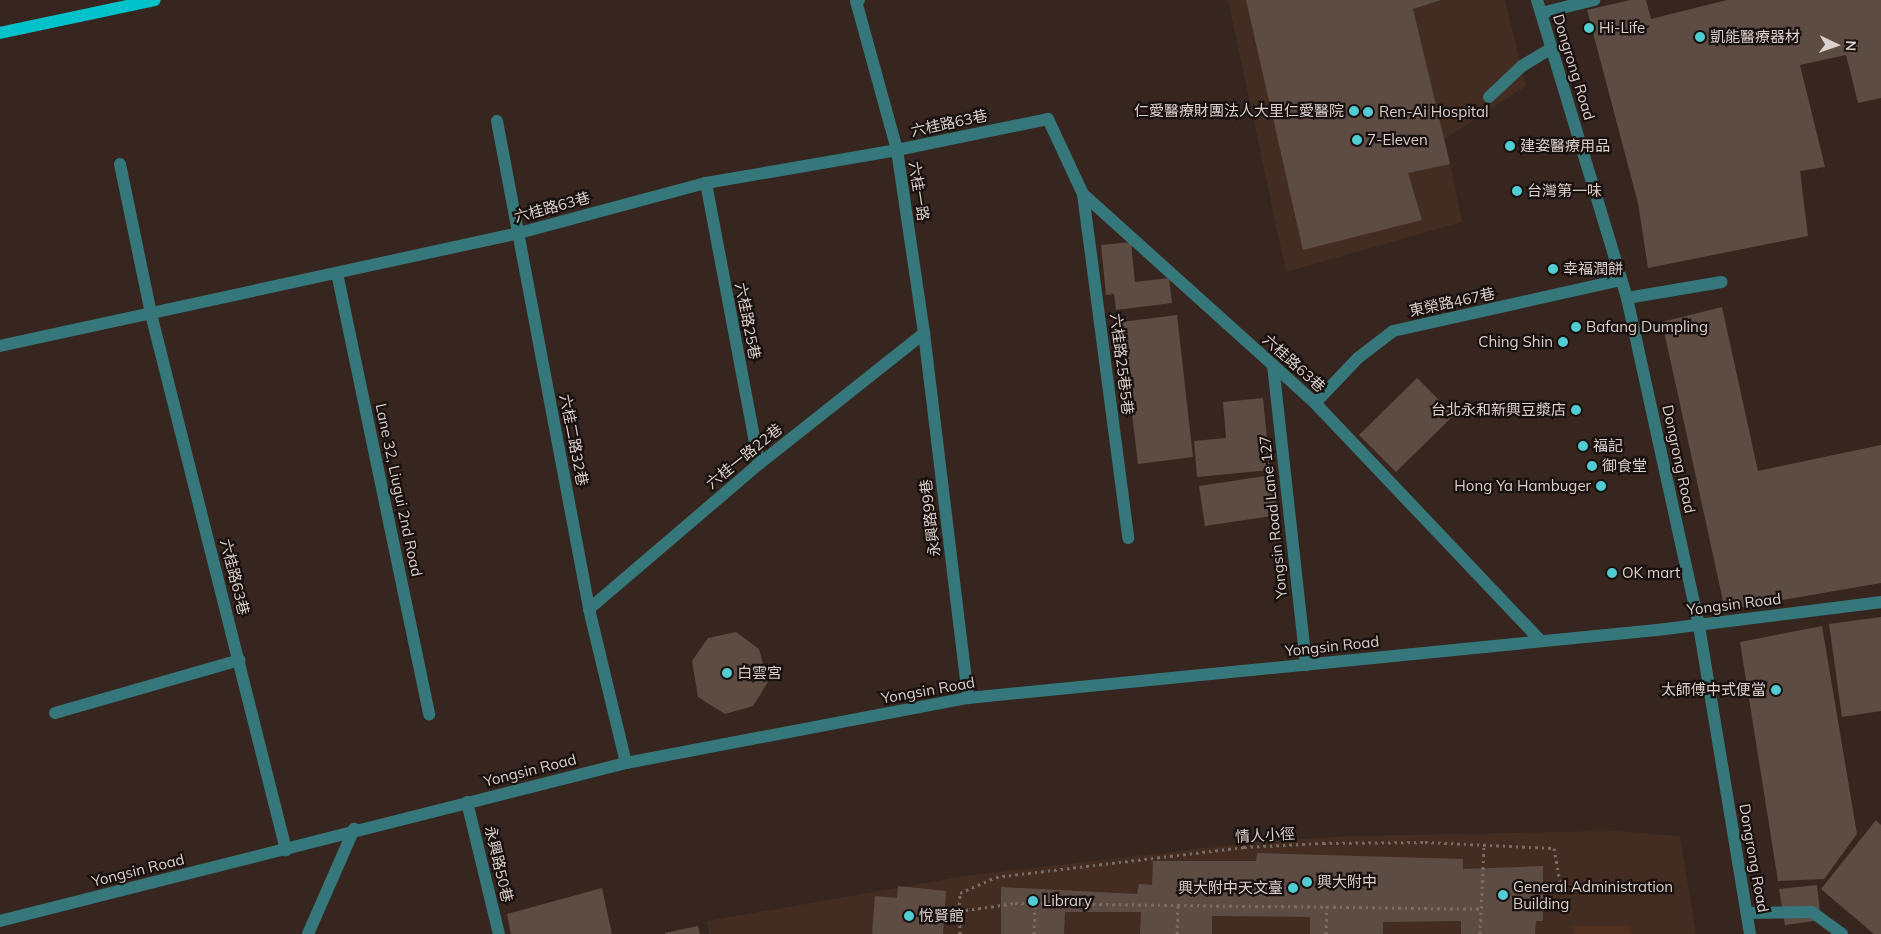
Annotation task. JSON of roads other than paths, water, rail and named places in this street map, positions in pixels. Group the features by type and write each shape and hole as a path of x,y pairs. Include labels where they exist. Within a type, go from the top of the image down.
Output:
{"main road":[{"path":"0,33 155,0"}],"street":[{"name":"六桂一路","path":"858,0 856,1 896,150 924,333"},
{"path":"1539,6 1594,0"},
{"name":"Dongrong Road","path":"1539,6 1627,298 1699,626 1750,934"},
{"path":"1489,97 1522,66 1552,48"},
{"name":"六桂路63巷","path":"0,346 519,233 706,183 896,150 1048,119 1083,194 1315,403 1541,641"},
{"name":"六桂二路32巷","path":"497,121 589,609 626,763"},
{"name":"六桂路63巷","path":"120,164 151,314 240,660 286,850"},
{"name":"六桂路25巷","path":"706,183 759,464"},
{"name":"六桂路25巷5巷","path":"1083,194 1128,538"},
{"name":"Lane 32, Liugui 2nd Road","path":"337,272 429,715"},
{"name":"東榮路467巷","path":"1315,403 1358,358 1393,331 1621,280"},
{"path":"1627,298 1722,282"},
{"name":"六桂一路22巷","path":"589,609 759,464 924,333"},
{"name":"永興路99巷","path":"924,333 968,698"},
{"name":"Yongsin Road Lane 127","path":"1273,365 1306,665"},
{"name":"Yongsin Road","path":"0,921 286,850 354,829 626,763 968,698 1699,626 1881,602"},
{"path":"55,713 240,660"},
{"name":"永興路50巷","path":"468,802 499,934"},
{"path":"308,934 354,829"},
{"path":"1747,913 1812,912 1842,934"}],"place":[{"name":"Hi-Life","path":"1589,28"},
{"name":"凱能醫療器材","path":"1700,37"},
{"name":"仁愛醫療財團法人大里仁愛醫院","path":"1354,111"},
{"name":"Ren-Ai Hospital","path":"1368,112"},
{"name":"7-Eleven","path":"1357,140"},
{"name":"建姿醫療用品","path":"1510,146"},
{"name":"台灣第一味","path":"1517,191"},
{"name":"幸福潤餅","path":"1553,269"},
{"name":"Bafang Dumpling","path":"1576,327"},
{"name":"Ching Shin","path":"1563,342"},
{"name":"台北永和新興豆漿店","path":"1576,410"},
{"name":"福記","path":"1583,446"},
{"name":"御食堂","path":"1592,466"},
{"name":"Hong Ya Hambuger","path":"1601,486"},
{"name":"OK mart","path":"1612,573"},
{"name":"白雲宮","path":"727,673"},
{"name":"太師傅中式便當","path":"1776,690"},
{"name":"興大附中","path":"1307,882"},
{"name":"興大附中天文臺","path":"1293,888"},
{"name":"General Administration Building","path":"1503,895"},
{"name":"Library","path":"1033,901"},
{"name":"悅賢館","path":"909,916"}]}
